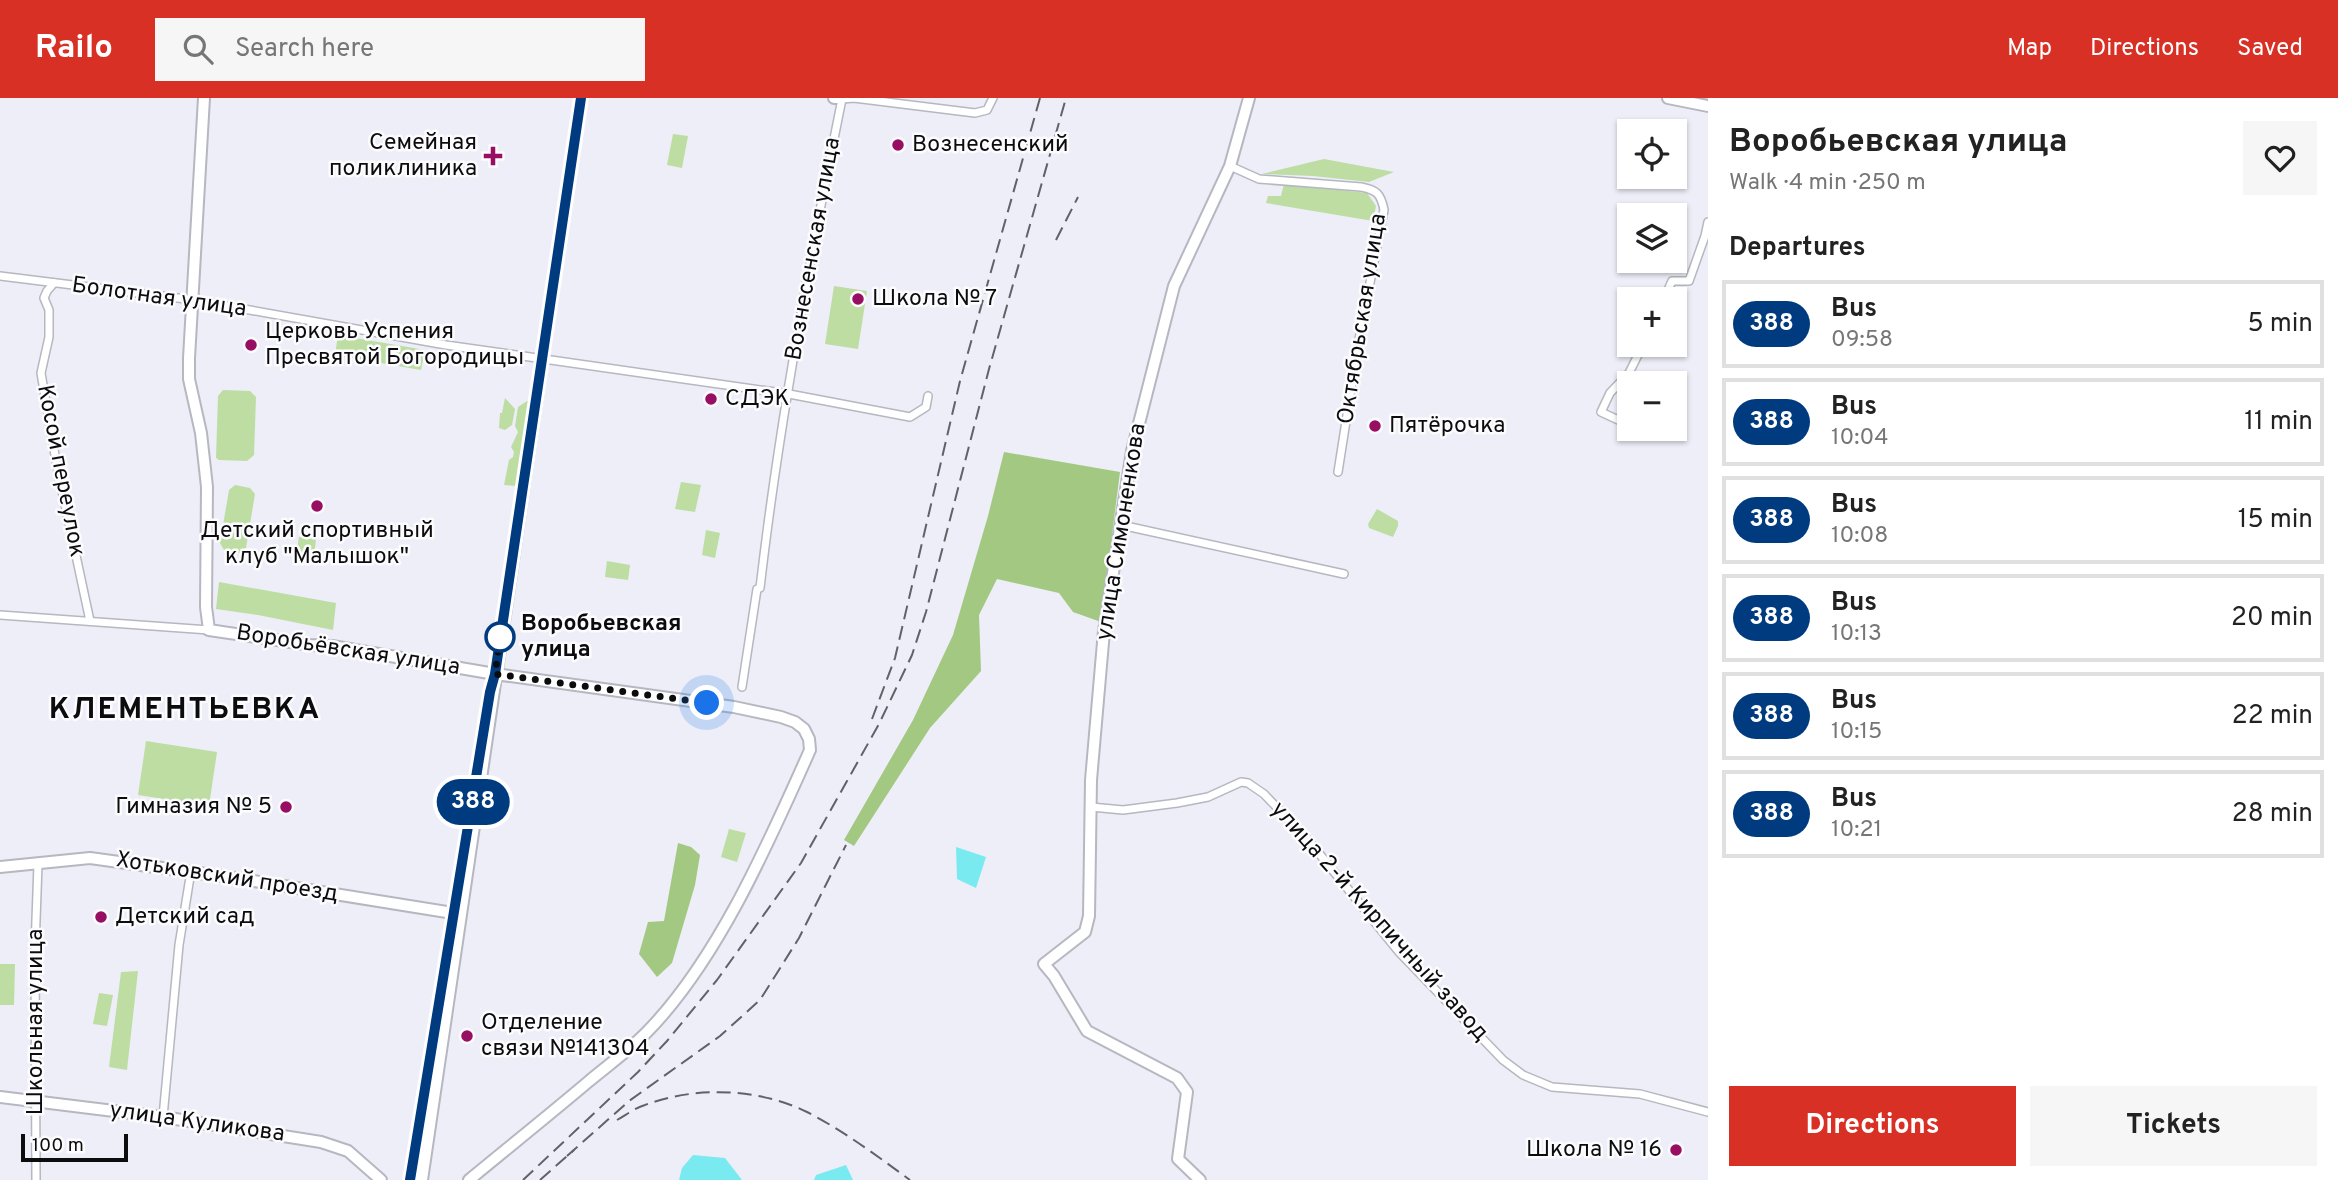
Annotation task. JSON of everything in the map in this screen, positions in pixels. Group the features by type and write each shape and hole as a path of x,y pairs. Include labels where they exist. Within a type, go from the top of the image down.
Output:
{"main road":[{"path":"204,98 189,368 205,462 206,607 209,630"},
{"path":"410,1180 495,674 582,98"},
{"name":"улица Симоненкова","path":"1200,1180 1178,1159 1187,1091 1177,1078 1087,1031 1044,964 1085,932 1089,916 1091,780 1104,631 1132,451 1174,286 1230,166 1249,98"},
{"path":"1668,98 1708,107"},
{"name":"Воробьёвская улица","path":"209,630 734,707 795,722 804,729 809,739 810,750 737,901 719,935 672,1002 645,1034 469,1180"},
{"path":"422,1180 495,692 495,674"},
{"name":"Хотьковский проезд","path":"0,867 90,858 453,913"},
{"name":"улица Куликова","path":"0,1097 158,1116 331,1144 348,1151 381,1180"}],"street":[{"path":"839,98 962,112 987,110 993,98"},
{"name":"Вознесенская улица","path":"742,687 757,589 760,588 774,467 789,394 839,98"},
{"name":"Октябрьская улица","path":"1230,166 1259,179 1362,187 1374,189 1381,197 1384,210 1358,345 1338,472"},
{"path":"1669,287 1672,281 1689,281 1708,222"},
{"name":"Болотная улица","path":"0,276 194,300 446,345 789,394 910,416 926,407 928,396"},
{"name":"Косой переулок","path":"54,283 44,298 49,310 49,337 41,373 57,467 90,621"},
{"path":"1617,386 1610,393 1601,412 1617,419"},
{"path":"1121,525 1344,574"},
{"name":"Воробьёвская улица","path":"0,615 209,630"},
{"name":"улица 2-й Кирпичный завод","path":"1091,807 1122,810 1177,803 1208,797 1241,782 1248,783 1264,794 1309,841 1399,951 1503,1060 1523,1075 1552,1087 1640,1094 1708,1112"},
{"name":"Школьная улица","path":"36,1180 35,948 38,864"},
{"path":"158,1116 179,944 191,872"}],"green space":[{"path":"673,134 688,136 682,168 667,165"},
{"path":"1324,159 1394,172 1369,182 1262,174"},
{"path":"1284,184 1367,193 1376,206 1373,221 1266,203 1268,196 1281,196"},
{"path":"834,286 867,291 858,349 825,344"},
{"path":"338,335 425,350 421,370 335,355"},
{"path":"223,390 250,391 256,397 254,455 247,461 216,458 218,396"},
{"path":"505,398 515,409 512,425 505,430 499,428"},
{"path":"527,401 516,486 504,485 509,460 514,452 511,447 518,432 515,426 518,407"},
{"path":"1004,452 1120,472 1101,622 1073,612 1059,593 997,579 979,615 981,671 930,728 854,846 844,840 913,720 953,635"},
{"path":"681,482 701,485 695,512 675,509"},
{"path":"235,485 250,488 255,494 246,548 239,553 224,550 220,543 229,490"},
{"path":"1377,509 1398,521 1393,537 1369,528 1368,524"},
{"path":"706,530 720,533 715,558 702,555"},
{"path":"299,537 316,539 314,557 296,555"},
{"path":"607,561 630,565 628,580 605,577"},
{"path":"219,582 336,603 333,630 216,609"},
{"path":"146,741 217,752 209,806 138,795"},
{"path":"729,829 746,833 737,862 721,857"},
{"path":"678,843 691,847 700,855 695,885 672,963 657,977 639,954 648,922 664,921"},
{"path":"0,964 15,964 14,1005 0,1005"},
{"path":"138,971 127,1070 109,1067 121,972"},
{"path":"99,993 113,995 107,1026 93,1024"}],"water":[{"path":"956,847 986,857 976,888 957,879"},
{"path":"693,1155 725,1158 742,1180 679,1180 682,1168"},
{"path":"846,1165 853,1180 814,1180 816,1175"}],"railway":[{"path":"872,719 895,658 960,381 1040,98"},
{"path":"523,1180 638,1072 717,980 801,863 879,724 912,655 926,612 989,369 1066,98"},
{"path":"1056,240 1078,197"},
{"path":"567,1156 629,1101 720,1036 760,1000 799,938 846,845"},
{"path":"617,1120 641,1106 685,1095 727,1092 768,1098 821,1119 910,1180"},
{"path":"540,1180 574,1150"}],"bus line":[{"name":"388","path":"410,1180 495,674 581,98"}],"place":[{"name":"Вознесенский","path":"898,145"},
{"name":"Семейная поликлиника","path":"493,156"},
{"name":"Школа № 7","path":"858,299"},
{"name":"Церковь Успения Пресвятой Богородицы","path":"251,345"},
{"name":"СДЭК","path":"711,399"},
{"name":"Пятёрочка","path":"1375,426"},
{"name":"Детский спортивный клуб \"Малышок\"","path":"317,506"},
{"name":"Воробьевская улица","path":"500,637"},
{"name":"Гимназия № 5","path":"286,807"},
{"name":"Детский сад","path":"101,917"},
{"name":"Отделение связи №141304","path":"467,1036"},
{"name":"Школа № 16","path":"1676,1150"}],"district":[{"name":"КЛЕМЕНТЬЕВКА","path":"185,710"}],"route":[{"path":"500,637 501,632 495,674 707,703"}]}
